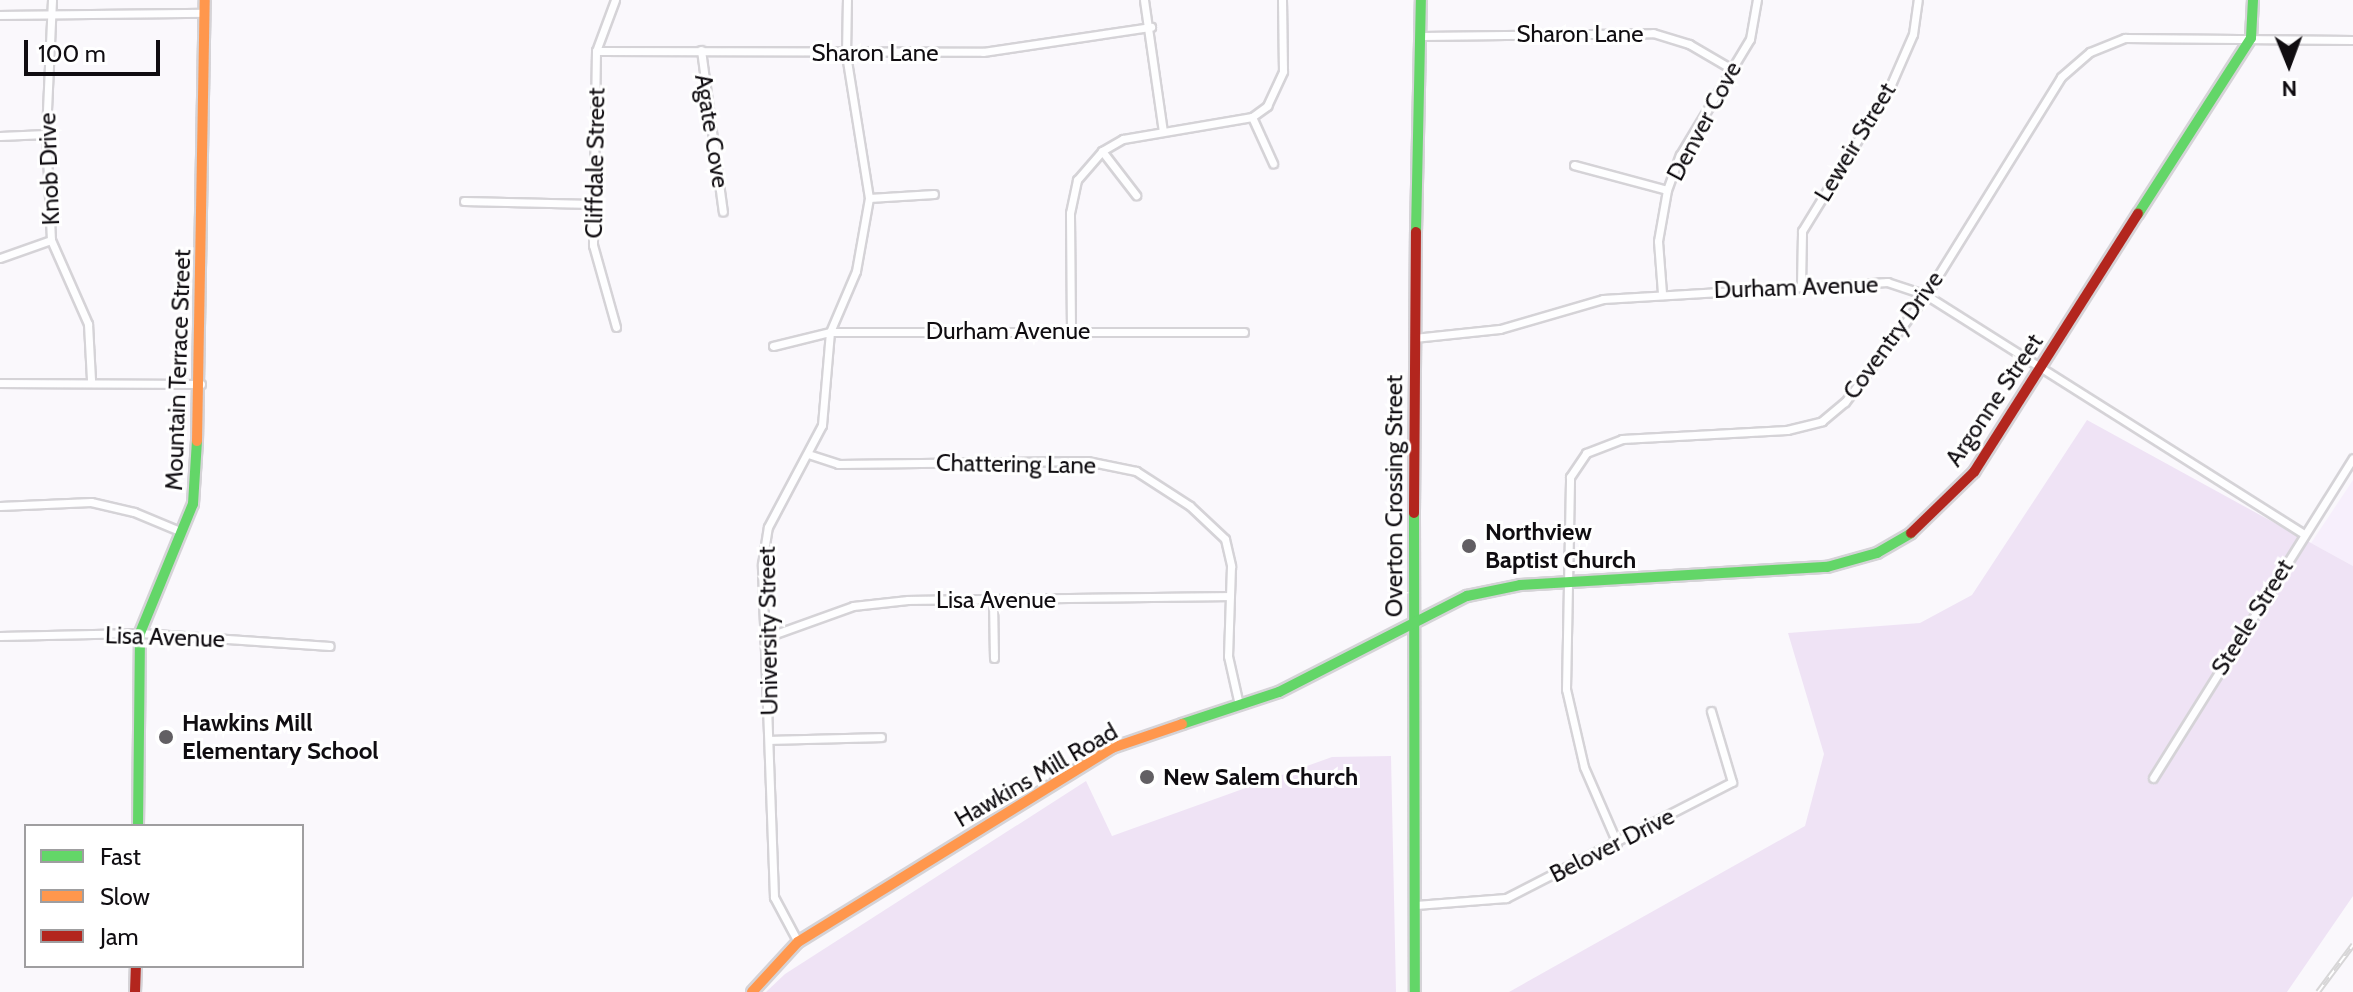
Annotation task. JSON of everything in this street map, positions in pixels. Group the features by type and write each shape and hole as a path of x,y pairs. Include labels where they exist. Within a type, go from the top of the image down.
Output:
{"street":[{"name":"Knob Drive","path":"52,0 48,13 46,134 51,240 88,324 91,380"},
{"name":"Mountain Terrace Street","path":"138,824 140,633 193,504 201,384 205,0"},
{"name":"Cliffdale Street","path":"615,0 596,51 593,245 616,327"},
{"name":"University Street","path":"798,942 774,897 762,564 768,527 822,425 830,332 856,271 869,198 846,55 847,0"},
{"path":"1144,0 1151,27 1163,132"},
{"path":"1071,330 1070,213 1077,180 1102,151 1123,139 1252,117 1267,106 1283,71 1282,0"},
{"name":"Overton Crossing Street","path":"1415,992 1414,338 1421,0"},
{"name":"Denver Cove","path":"1662,293 1658,241 1667,190 1680,155 1750,39 1757,0"},
{"name":"Leweir Street","path":"1801,285 1802,231 1889,89 1913,34 1918,0"},
{"name":"Argonne Street","path":"1413,625 1467,596 1520,585 1827,567 1877,553 1924,525 1974,472 2251,38 2253,0"},
{"path":"0,15 205,13"},
{"name":"Sharon Lane","path":"596,51 701,50 846,55 983,52 1151,27"},
{"name":"Sharon Lane","path":"1422,36 1653,33 1689,44 1730,68"},
{"name":"Coventry Drive","path":"1617,843 1584,767 1566,689 1570,477 1586,453 1622,439 1787,430 1822,421 1845,402 1926,295 2061,77 2090,52 2125,38 2353,40"},
{"name":"Agate Cove","path":"701,50 723,212"},
{"path":"1252,117 1273,163"},
{"path":"0,136 46,134"},
{"path":"1102,151 1136,195"},
{"path":"1574,165 1667,190"},
{"path":"869,198 934,194"},
{"path":"464,201 593,204"},
{"path":"0,258 51,240"},
{"name":"Durham Avenue","path":"1414,338 1500,329 1603,299 1662,293 1887,282 1926,295 2039,370 2303,533"},
{"name":"Durham Avenue","path":"773,346 830,332 1244,332"},
{"path":"0,383 91,380 201,384"},
{"name":"Chattering Lane","path":"808,454 838,464 1087,461 1136,471 1190,506 1225,539 1230,596 1228,656 1239,705"},
{"name":"Steele Street","path":"2153,778 2303,533 2353,458"},
{"path":"0,506 91,502 134,512 182,532"},
{"name":"Lisa Avenue","path":"767,637 853,606 908,600 1230,596"},
{"path":"993,601 994,658"},
{"name":"Hawkins Mill Road","path":"752,992 798,942 1112,748 1279,692 1413,625"},
{"name":"Lisa Avenue","path":"0,636 140,633 330,646"},
{"name":"Belover Drive","path":"1416,905 1506,898 1732,782 1711,711"},
{"path":"770,740 881,737"},
{"path":"135,992 136,968"}],"shaded area":[{"path":"2087,420 2353,566 2353,896 2287,992 1509,992 1805,826 1824,754 1788,633 1920,623 1972,595"},
{"path":"2353,480 2353,566 2311,543"},
{"path":"1391,756 1396,992 766,992 785,974 1086,781 1112,836 1332,757"}],"railway":[{"path":"2318,992 2353,945"}],"traffic: fast":[{"path":"1416,232 1421,0"},
{"path":"2138,214 2251,38 2253,0"},
{"path":"138,824 140,633 193,504 197,441"},
{"path":"1414,513 1415,992"},
{"path":"1182,724 1279,692 1467,596 1520,585 1827,567 1877,553 1911,533"}],"traffic: slow":[{"path":"197,441 205,0"},
{"path":"752,992 798,942 1112,748 1182,724"}],"traffic: jam":[{"path":"1911,533 1974,472 2138,214"},
{"path":"1414,513 1416,232"},
{"path":"135,992 136,968"}],"place":[{"name":"Northview Baptist Church","path":"1469,546"},
{"name":"Hawkins Mill Elementary School","path":"166,737"},
{"name":"New Salem Church","path":"1147,777"}]}
